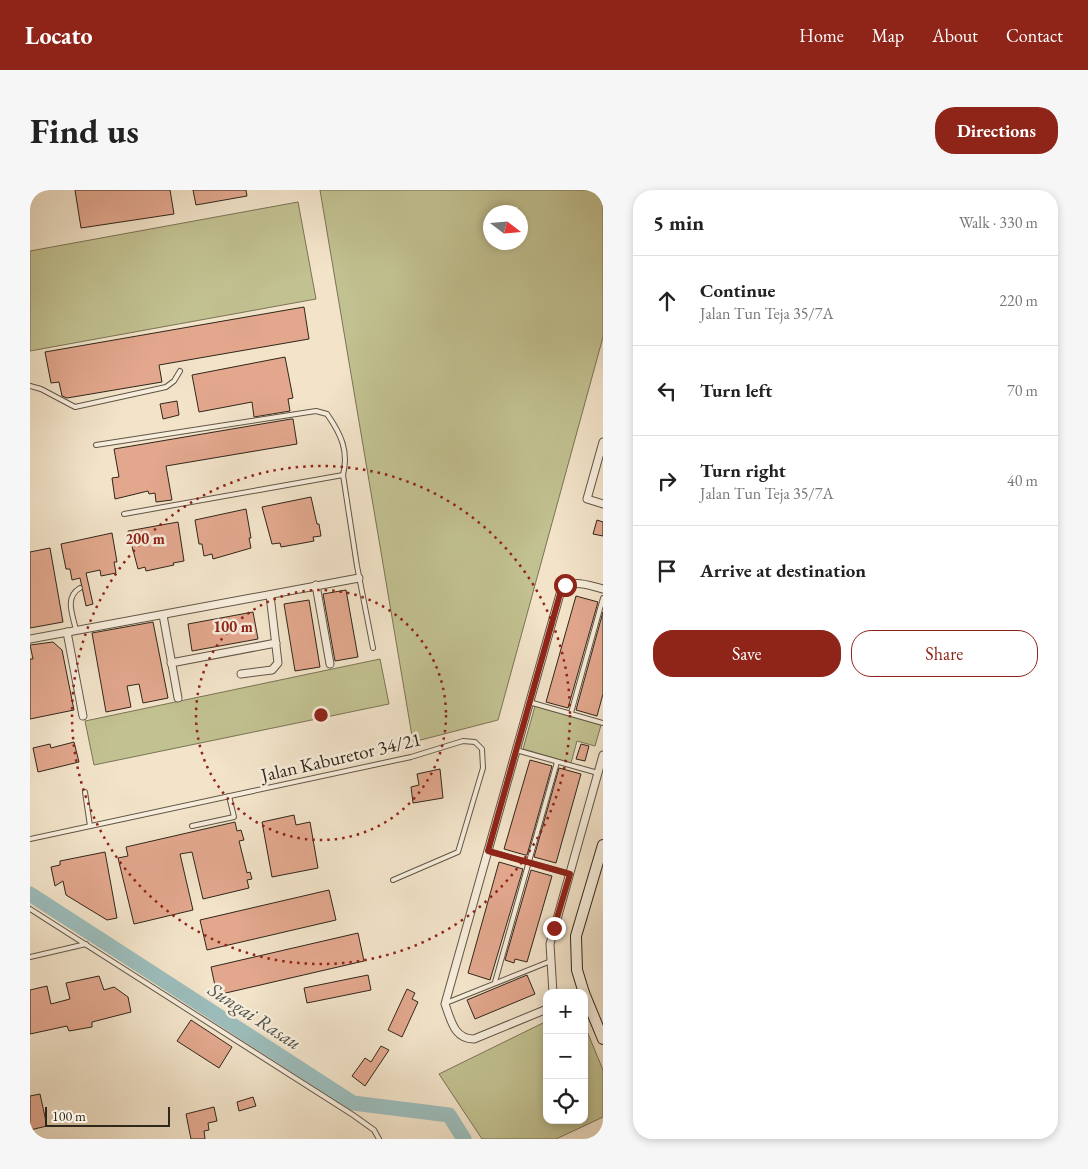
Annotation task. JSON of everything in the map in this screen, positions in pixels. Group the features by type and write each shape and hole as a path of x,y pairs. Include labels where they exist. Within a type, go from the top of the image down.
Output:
{"street":[{"path":"603,442 588,499 603,504"},
{"path":"30,639 359,578"},
{"path":"543,1011 474,1039 468,1039 456,1033 444,1004 560,594 565,585 580,583 603,589"},
{"path":"316,585 330,664"},
{"path":"241,674 276,667 278,664 270,595"},
{"path":"162,615 178,698"},
{"path":"67,632 83,716"},
{"path":"171,663 276,643"},
{"path":"553,989 550,944 603,755"},
{"path":"583,989 577,970 576,936 601,858 603,845"},
{"path":"588,1003 603,1040"}],"lane":[{"path":"30,386 41,389 75,407 166,387 174,381 180,371"},
{"path":"96,445 316,411 327,414 344,445 347,460 343,475 359,578 373,648"},
{"path":"124,514 343,475"},
{"path":"76,630 70,601 76,590 80,588"},
{"path":"571,713 603,598"},
{"path":"529,702 603,723"},
{"name":"Jalan Kaburetor 34/21","path":"30,839 411,757 463,741 475,742 482,749 483,768 458,852 393,880"},
{"path":"516,750 598,773"},
{"path":"495,982 557,762"},
{"path":"84,792 90,826"},
{"path":"192,826 234,816 230,796"},
{"path":"488,851 570,874"},
{"path":"30,908 353,1115 374,1130 379,1139"},
{"path":"30,957 86,944"},
{"path":"444,1004 551,961"}],"shaded area":[{"path":"320,190 603,190 603,337 498,720 413,742"},
{"path":"298,202 316,299 30,351 30,251"},
{"path":"380,659 389,704 94,765 85,721"},
{"path":"535,706 601,725 595,746 577,741 571,763 523,749"},
{"path":"543,1023 543,1124 588,1124 588,1034 603,1070 603,1117 556,1139 482,1139 439,1074"}],"building":[{"path":"75,190 170,190 174,214 81,228"},
{"path":"193,190 246,190 247,196 196,205"},
{"path":"304,307 309,339 159,365 162,382 67,398 62,396 59,382 51,383 45,352"},
{"path":"285,357 293,398 288,399 290,411 254,417 252,402 199,412 192,375"},
{"path":"177,401 179,415 163,419 160,404"},
{"path":"293,419 297,444 166,466 172,500 156,502 155,493 149,494 148,491 115,499 112,478 119,477 114,449"},
{"path":"311,497 321,536 313,537 314,541 281,547 280,543 272,544 262,507"},
{"path":"246,509 251,548 213,559 212,554 204,556 202,544 199,544 195,520"},
{"path":"597,520 603,522 603,536 593,534"},
{"path":"178,522 184,561 146,571 145,567 138,569 128,531"},
{"path":"112,533 117,562 114,562 116,573 101,576 100,570 86,573 93,604 86,606 80,578 72,580 70,569 66,569 61,544"},
{"path":"50,548 63,622 30,628 30,552"},
{"path":"346,590 358,657 335,661 323,594"},
{"path":"576,596 598,602 568,708 546,702"},
{"path":"309,600 320,667 295,671 284,604"},
{"path":"253,612 258,639 192,651 188,624"},
{"path":"603,612 603,694 597,716 576,710"},
{"path":"153,622 168,698 143,703 139,684 127,686 131,707 106,712 92,633"},
{"path":"53,642 62,650 74,710 30,719 30,659 33,659 30,645"},
{"path":"74,742 79,762 38,772 33,748 50,744 51,748"},
{"path":"581,744 589,746 585,761 576,759"},
{"path":"530,760 552,766 527,855 525,855 504,849"},
{"path":"559,768 581,774 556,863 534,857"},
{"path":"440,769 443,798 413,803 411,787 419,785 417,774"},
{"path":"294,815 296,825 310,822 318,868 272,877 262,822"},
{"path":"235,822 237,831 241,830 244,840 239,841 247,873 250,872 252,879 247,880 249,888 203,899 192,852 180,854 193,910 134,924 118,858 128,856 126,847"},
{"path":"105,852 117,918 107,920 66,895 63,881 55,886 51,867 60,865 60,861"},
{"path":"499,862 523,869 490,980 468,973"},
{"path":"531,870 552,876 527,962 515,959 514,963 505,960"},
{"path":"329,890 336,920 207,950 200,920"},
{"path":"358,933 364,961 217,995 211,967"},
{"path":"368,975 371,990 307,1003 304,988"},
{"path":"527,975 535,994 475,1019 467,1000"},
{"path":"99,976 104,990 114,987 128,997 131,1012 92,1022 92,1027 69,1031 67,1026 30,1034 30,990 47,986 51,1004 70,999 66,983"},
{"path":"407,989 415,993 412,999 418,1002 402,1037 388,1030"},
{"path":"191,1020 232,1047 219,1068 177,1041"},
{"path":"381,1046 389,1050 365,1086 352,1076 365,1058 371,1062"},
{"path":"40,1094 47,1126 30,1130 30,1096"},
{"path":"253,1097 256,1106 239,1111 237,1102"},
{"path":"214,1107 217,1121 208,1123 209,1130 204,1131 205,1139 191,1139 186,1114"}],"waterway":[{"name":"Sungai Rasau","path":"30,894 353,1103 449,1115 464,1139"}],"route":[{"path":"554,928 570,874 488,851 560,594 565,585"}]}
